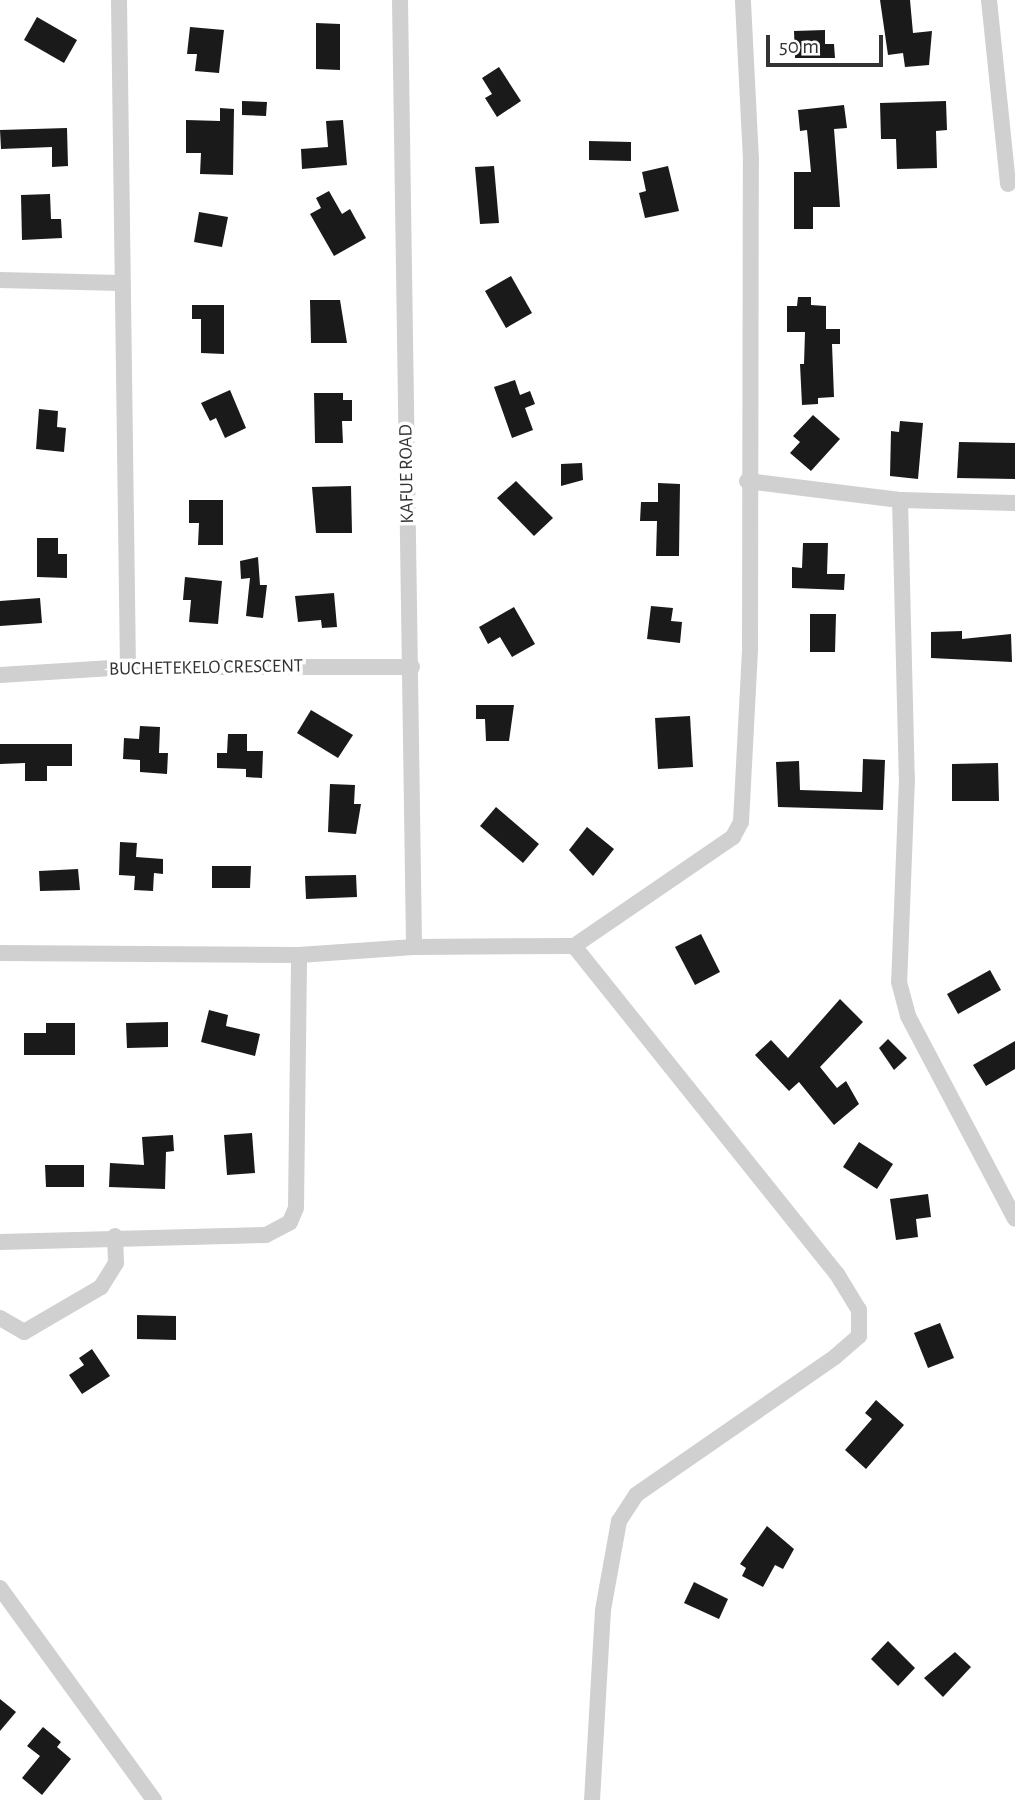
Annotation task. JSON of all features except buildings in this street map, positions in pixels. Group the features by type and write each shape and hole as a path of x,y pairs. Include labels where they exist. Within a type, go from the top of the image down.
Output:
{"street":[{"path":"119,0 123,138 120,283 128,667"},
{"name":"KAFUE ROAD","path":"400,0 412,667 414,947"},
{"path":"0,953 299,955 414,947 574,946 714,854 741,822 750,648 747,481 751,160 743,0"},
{"path":"989,0 1008,184"},
{"path":"0,281 120,283"},
{"path":"747,481 900,500 1015,503"},
{"path":"900,500 907,778 899,982 908,1016 1015,1219"},
{"name":"BUCHETEKELO CRESCENT","path":"0,675 128,667 412,667"},
{"path":"574,946 837,1275 859,1310 859,1336 835,1357 636,1495 619,1521 603,1610 592,1800"},
{"path":"0,1242 115,1236 265,1235 290,1222 296,1209 299,955"},
{"path":"0,1318 24,1332 101,1287 116,1263 115,1236"},
{"path":"0,1588 154,1800"}]}
